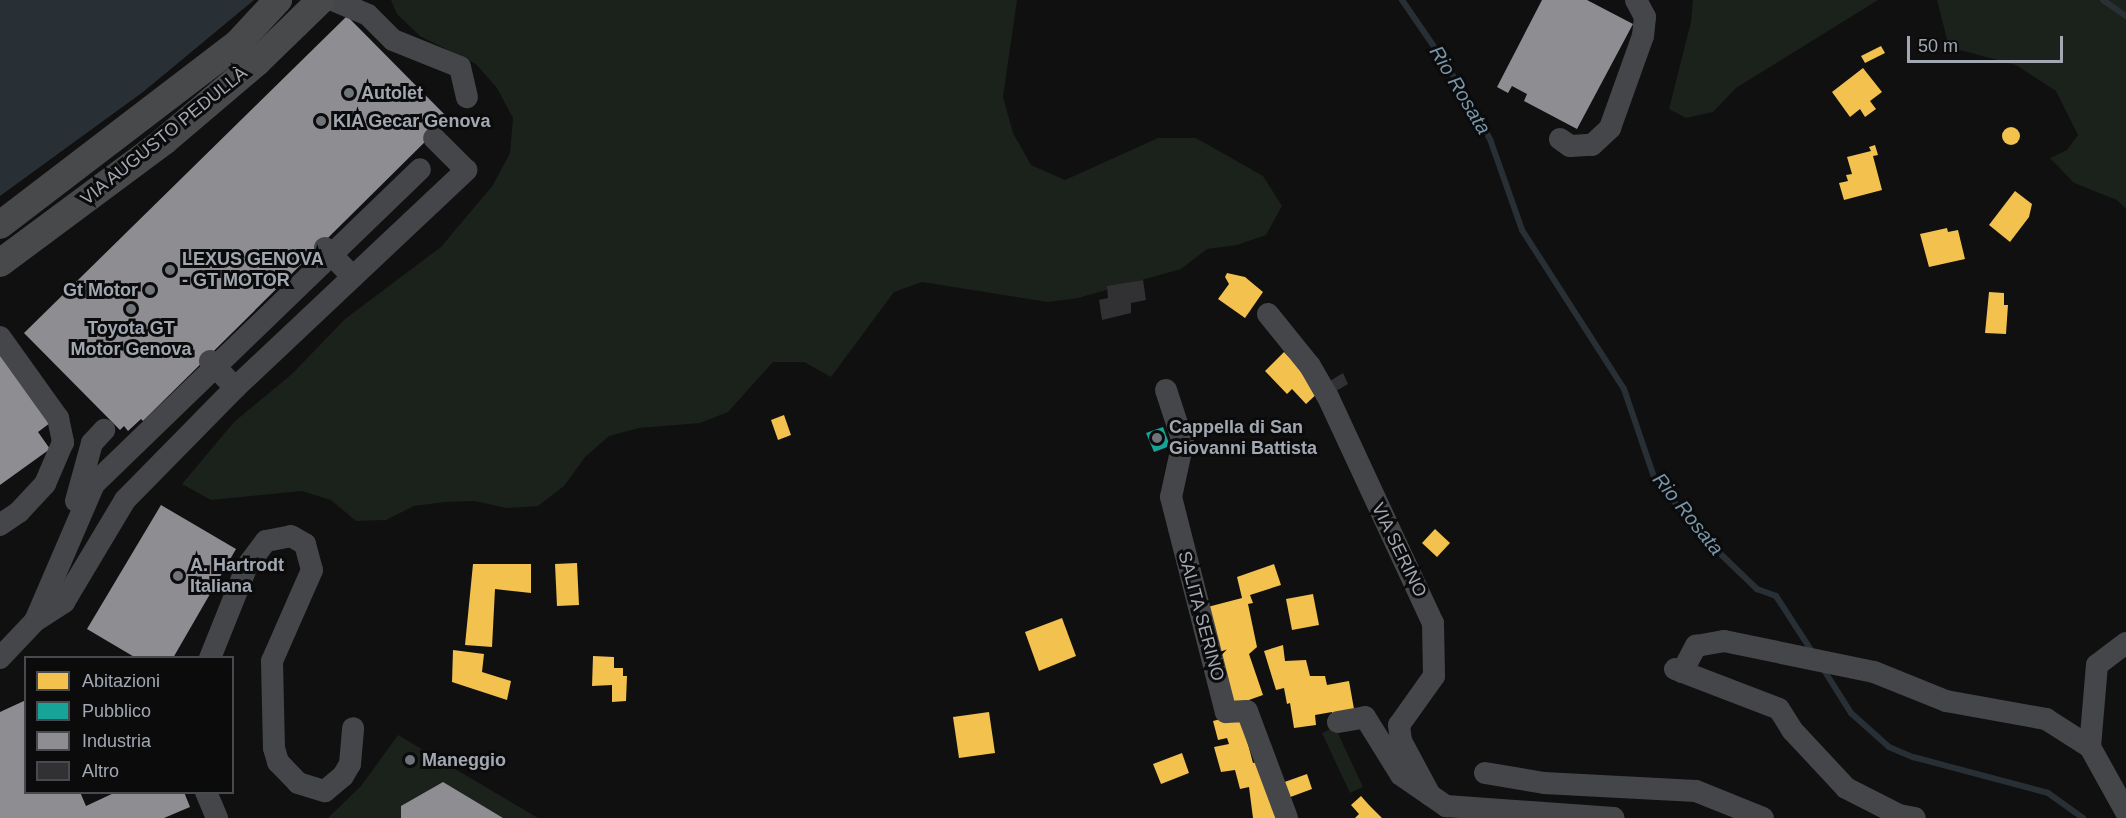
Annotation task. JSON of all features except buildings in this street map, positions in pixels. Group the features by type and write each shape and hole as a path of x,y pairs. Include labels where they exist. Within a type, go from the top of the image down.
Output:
{"main road":[{"name":"VIA AUGUSTO PEDULLÀ","path":"0,225 237,43 278,0"},
{"name":"VIA AUGUSTO PEDULLÀ","path":"0,263 164,141 258,62 321,0"}],"street":[{"path":"333,0 368,15 393,40 460,67 467,97"},
{"path":"1560,140 1570,146 1592,146 1610,128 1643,36 1645,17 1636,0"},
{"path":"0,658 35,621 63,602 125,500 235,388 466,170 434,138"},
{"path":"35,621 94,484 420,169"},
{"path":"325,248 353,277"},
{"name":"VIA SERINO","path":"1268,314 1310,366 1328,397 1433,623 1434,676 1399,725 1401,741 1430,795"},
{"path":"0,337 58,418 63,442 45,484 19,512 0,525"},
{"path":"210,361 235,388"},
{"name":"SALITA SERINO","path":"1166,390 1183,442 1171,497 1226,712 1247,711 1287,818"},
{"path":"58,566 92,443 104,430"},
{"path":"210,656 247,566 266,541 291,536 305,544 312,570 272,661 274,748 278,762 298,783 325,791 343,776 350,764 353,728"},
{"path":"1915,818 1899,815 1846,788 1792,730 1779,709 1678,670 1696,646 1724,641 1874,672 1946,701 2046,718 2090,747 2126,812"},
{"path":"2090,747 2097,665 2126,643"},
{"path":"1338,722 1365,717 1401,775 1446,806 1614,818"},
{"path":"1485,773 1544,783 1696,791 1762,818"},
{"path":"1530,812 1544,783"},
{"path":"207,794 217,818"}],"shaded area":[{"path":"0,0 254,0 143,92 0,196"},
{"path":"391,0 1017,0 1003,97 1013,133 1031,165 1065,180 1158,138 1196,138 1263,176 1282,206 1266,235 1237,245 1207,249 1181,269 1078,298 1048,302 922,282 894,292 831,377 804,362 773,362 728,412 700,423 639,428 609,436 585,457 564,486 538,506 506,508 475,501 445,502 414,506 386,520 356,521 331,500 302,491 211,500 182,484 234,422 292,374 345,319 441,247 493,185 510,153 513,118 497,88 476,64 420,36 397,14"},
{"path":"1693,0 1878,0 1736,88 1713,112 1686,118 1669,109 1691,22"},
{"path":"1937,0 2126,0 2126,209 2117,200 2074,183 2050,158 2067,150 2078,135 2056,91 2016,65 1949,47"},
{"path":"1335,727 1363,787 1350,793 1322,733"},
{"name":"Maneggio","path":"398,735 538,818 328,818 361,786"}],"waterway":[{"name":"Rio Rosata","path":"1402,0 1446,64 1490,139 1522,230 1624,389 1654,477 1706,540 1757,589 1776,596 1813,653"},
{"path":"2103,0 2126,16"},
{"name":"Rio Rosata","path":"1822,667 1851,713 1889,747 1913,757 2048,793 2083,818"}],"place":[{"name":"Autolet","path":"349,93"},
{"name":"KIA Gecar Genova","path":"321,121"},
{"name":"LEXUS GENOVA - GT MOTOR","path":"170,270"},
{"name":"Gt Motor","path":"150,290"},
{"name":"Toyota GT Motor Genova","path":"131,309"},
{"name":"Cappella di San Giovanni Battista","path":"1157,438"},
{"name":"A. Hartrodt Italiana","path":"178,576"},
{"name":"Maneggio","path":"410,760"}]}
